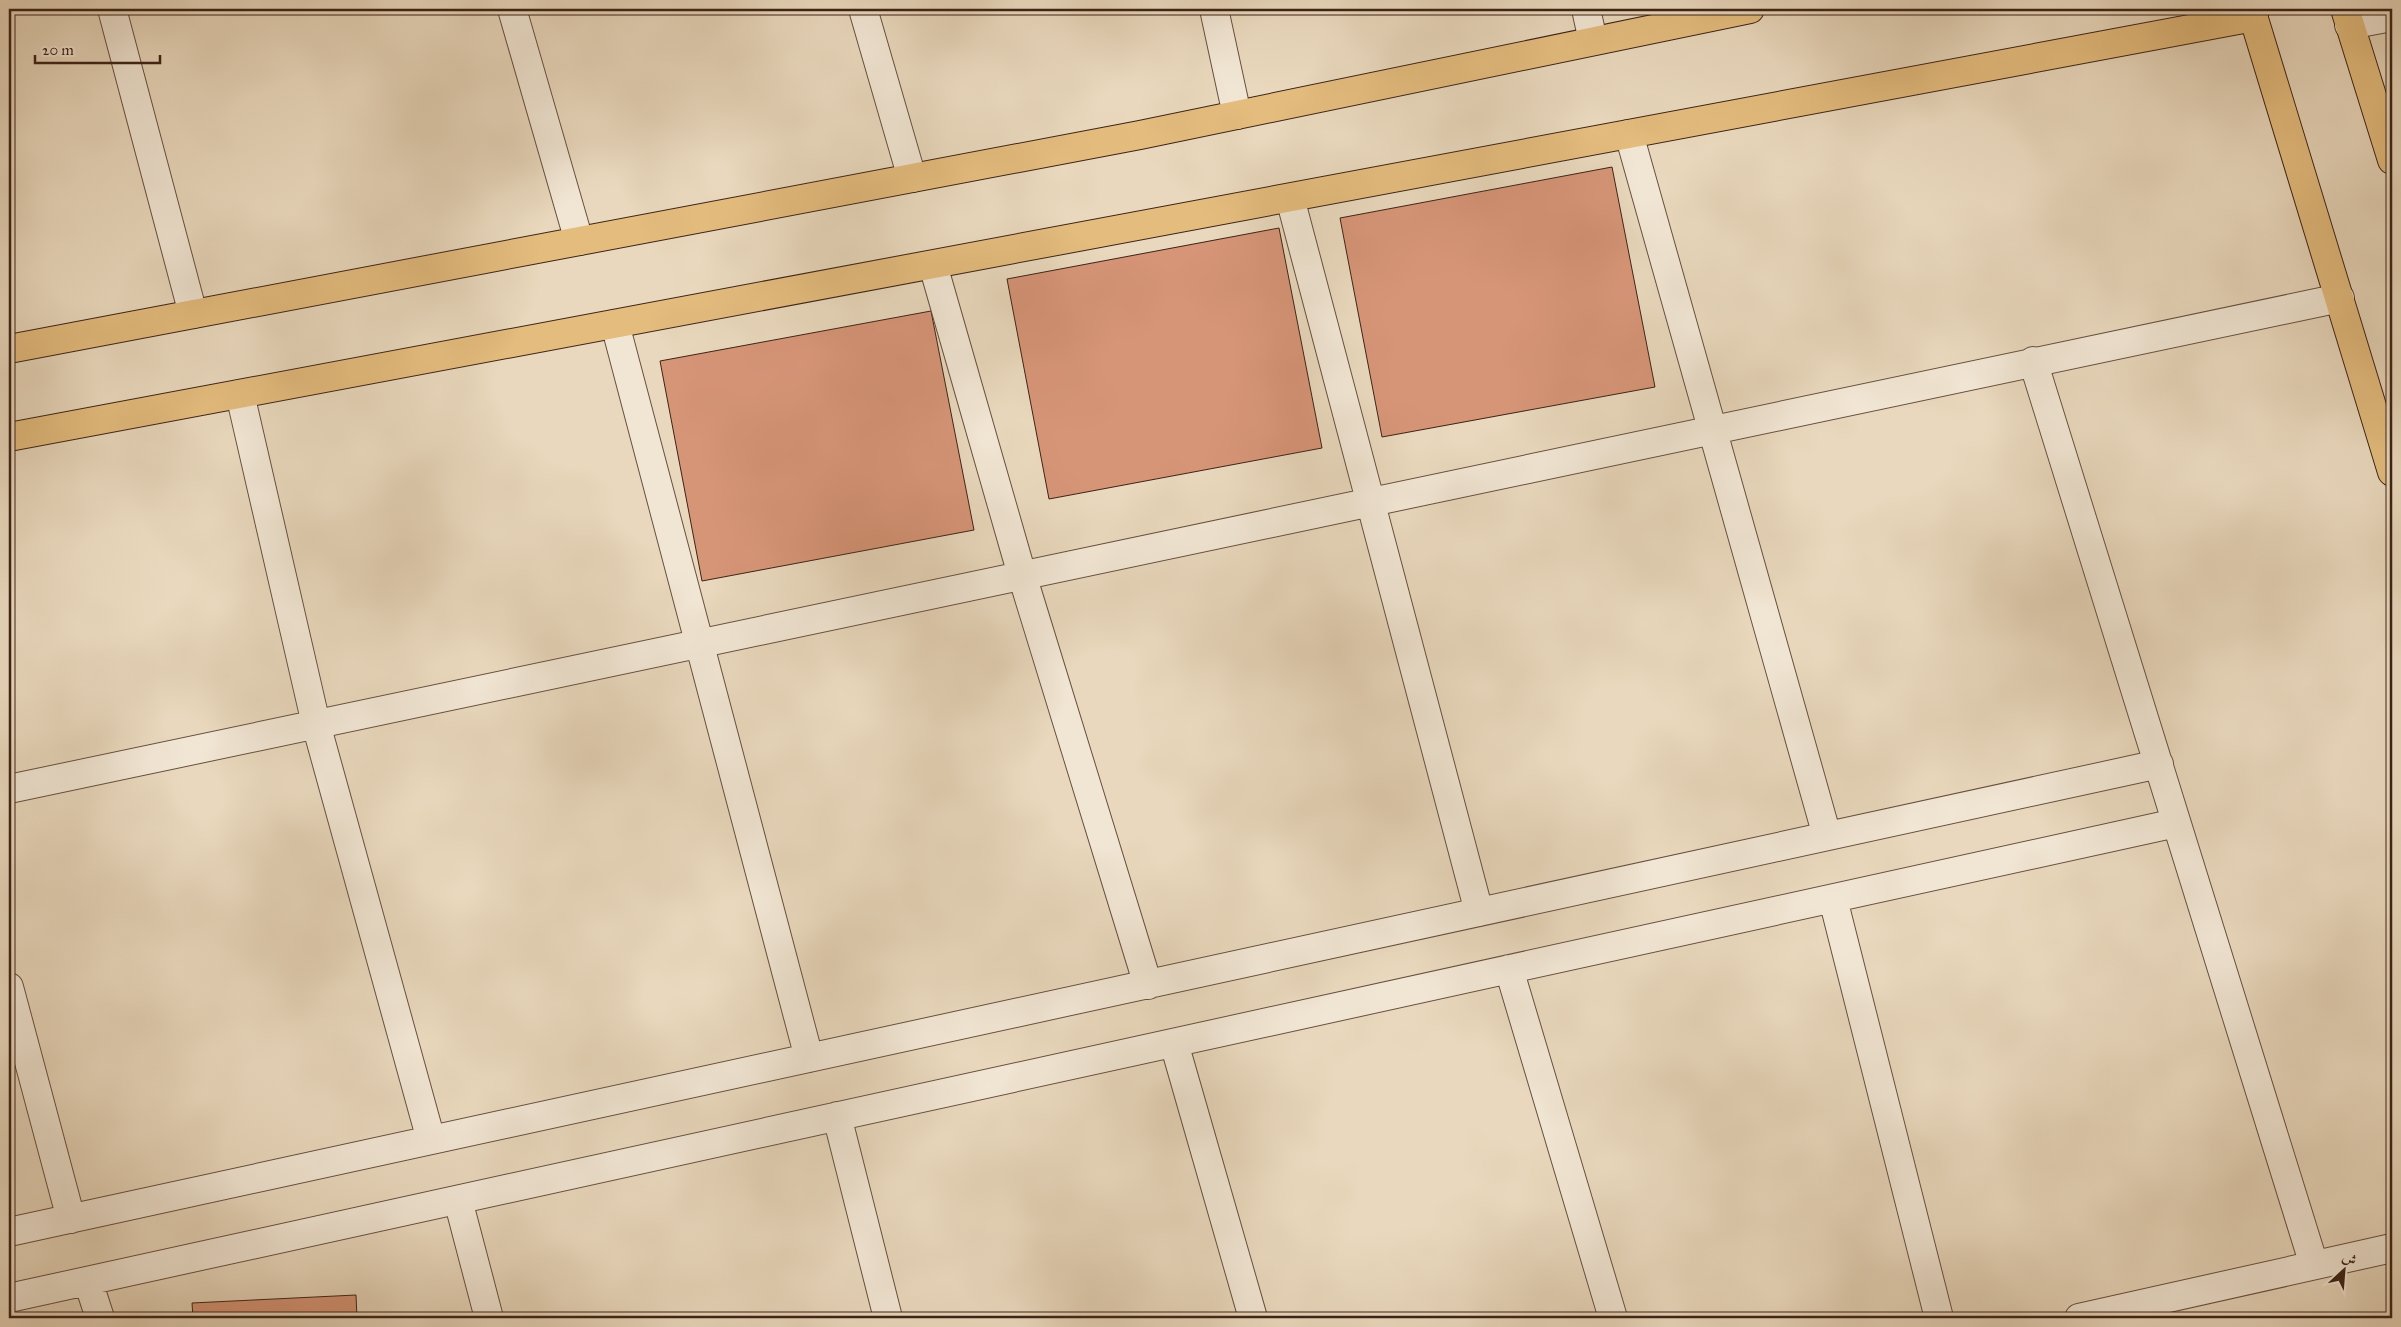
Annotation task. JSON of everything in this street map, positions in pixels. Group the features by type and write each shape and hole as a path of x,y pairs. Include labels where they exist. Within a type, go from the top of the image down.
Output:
{"main road":[{"path":"9,349 912,178 1237,114 1750,9"},
{"path":"9,437 1629,134 2252,13 2392,472"},
{"path":"2347,17 2392,160"}],"street":[{"path":"112,9 193,314"},
{"path":"512,9 579,241"},
{"path":"862,9 912,178"},
{"path":"1214,9 1237,114"},
{"path":"1586,9 1592,41"},
{"path":"2347,17 2392,17"},
{"path":"1629,134 1827,836"},
{"path":"1290,198 1479,912"},
{"path":"933,265 1022,575 1148,984"},
{"path":"9,789 2033,361 2340,298"},
{"path":"614,324 809,1058"},
{"path":"2033,361 2314,1265"},
{"path":"240,394 316,724 431,1140"},
{"path":"9,1232 2159,764"},
{"path":"9,1298 2176,823"},
{"path":"1834,899 1940,1318"},
{"path":"1509,969 1613,1318"},
{"path":"9,987 71,1219"},
{"path":"1174,1043 1253,1318"},
{"path":"837,1116 888,1318"},
{"path":"458,1200 490,1318"},
{"path":"2079,1318 2392,1248"},
{"path":"88,1280 100,1318"}],"building":[{"path":"1612,167 1655,387 1382,437 1340,218"},
{"path":"1279,228 1322,448 1049,499 1007,279"},
{"path":"931,311 974,530 702,581 660,361"},
{"path":"356,1295 357,1318 193,1318 192,1303"}]}
